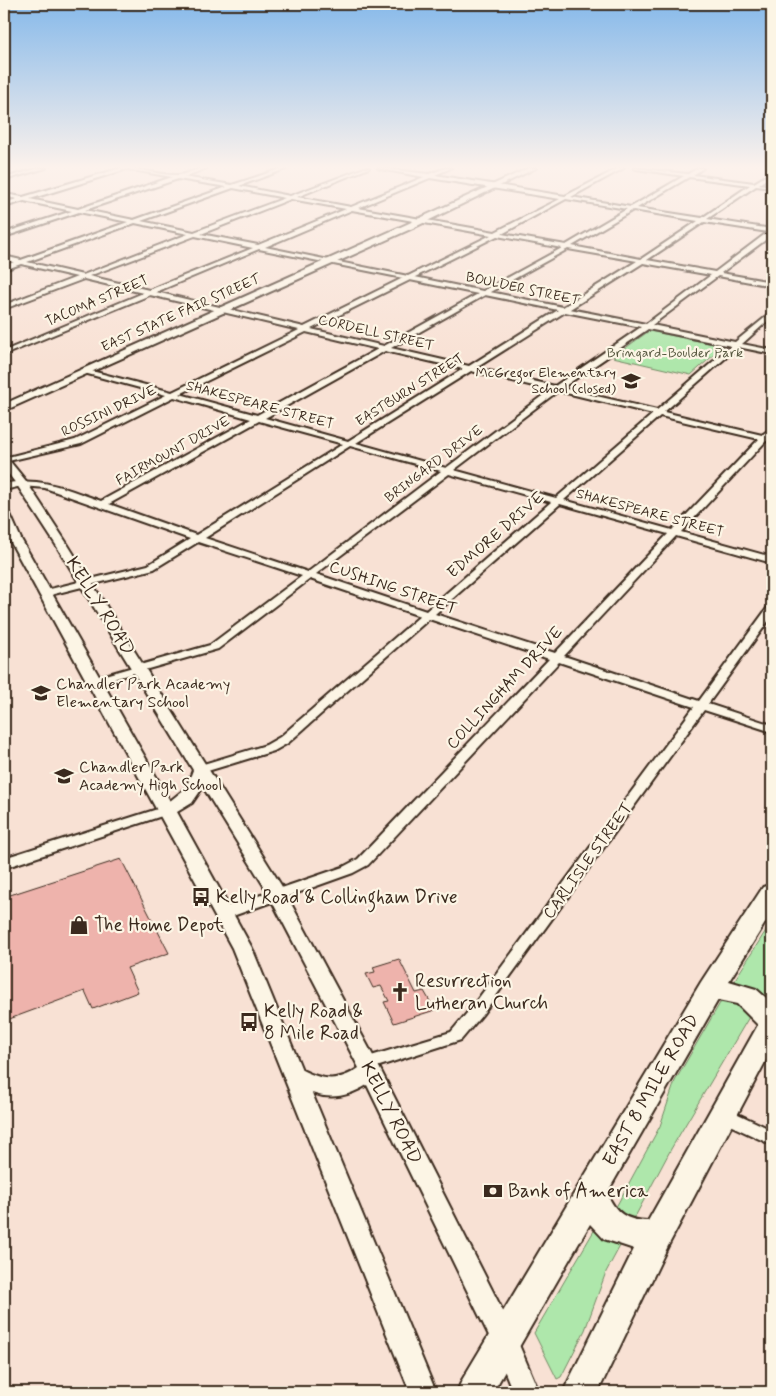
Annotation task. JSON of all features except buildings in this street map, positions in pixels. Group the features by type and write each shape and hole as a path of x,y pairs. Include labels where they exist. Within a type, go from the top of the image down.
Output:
{"highway":[{"name":"EAST 8 MILE ROAD","path":"474,1392 592,1193 657,1076 710,989 772,894"},
{"path":"580,1392 657,1236 772,1024 760,1005 746,995 732,990 710,989"},
{"path":"592,1193 597,1210 612,1227 630,1235 657,1236"}],"street":[{"path":"4,268 103,233"},
{"name":"BOULDER STREET","path":"191,233 772,352"},
{"name":"TACOMA STREET","path":"4,353 292,233"},
{"name":"EAST STATE FAIR STREET","path":"4,408 393,233"},
{"path":"490,233 772,284"},
{"name":"FAIRMOUNT DRIVE","path":"101,505 590,233"},
{"name":"EASTBURN STREET","path":"46,593 147,569 683,233"},
{"name":"BRINGARD DRIVE","path":"95,681 214,647 556,389 646,327 769,233"},
{"path":"4,307 195,234"},
{"name":"ROSSINI DRIVE","path":"4,460 74,444 495,234"},
{"name":"CORDELL STREET","path":"4,258 768,439"},
{"name":"EDMORE DRIVE","path":"201,769 276,746 772,314"},
{"name":"SHAKESPEARE STREET","path":"87,370 348,444 772,560"},
{"name":"COLLINGHAM DRIVE","path":"225,913 348,870 362,862 674,533 768,439 772,430"},
{"name":"KELLY ROAD","path":"4,460 22,483 86,584 278,895 369,1068 505,1342 526,1392"},
{"name":"CUSHING STREET","path":"4,487 22,483 46,485 310,576 772,730"},
{"path":"4,514 8,533 46,593 225,913 249,962 423,1392"},
{"name":"CARLISLE STREET","path":"369,1068 456,1036 772,610"},
{"path":"4,863 167,810 180,804 189,797 198,781 201,769"},
{"path":"294,1076 311,1085 333,1090 350,1086 369,1068"},
{"path":"722,1114 772,1138"}],"green space":[{"name":"Bringard-Boulder Park","path":"649,331 724,346 691,375 613,357"},
{"path":"772,921 772,988 765,999 751,988 734,981"},
{"path":"729,999 749,1012 749,1017 671,1149 636,1215 629,1221 615,1211 616,1207 660,1126 675,1081 720,1003"},
{"path":"595,1229 620,1246 606,1272 585,1330 561,1377 557,1379 534,1333"}],"place":[{"name":"McGregor Elementary School (closed)","path":"631,381"},
{"name":"Chandler Park Academy Elementary School","path":"41,693"},
{"name":"Chandler Park Academy High School","path":"64,776"},
{"name":"Kelly Road & Collingham Drive","path":"201,897"},
{"name":"The Home Depot","path":"79,925"},
{"name":"Resurrection Lutheran Church","path":"400,992"},
{"name":"Kelly Road & 8 Mile Road","path":"249,1022"},
{"name":"Bank of America","path":"493,1191"}]}
